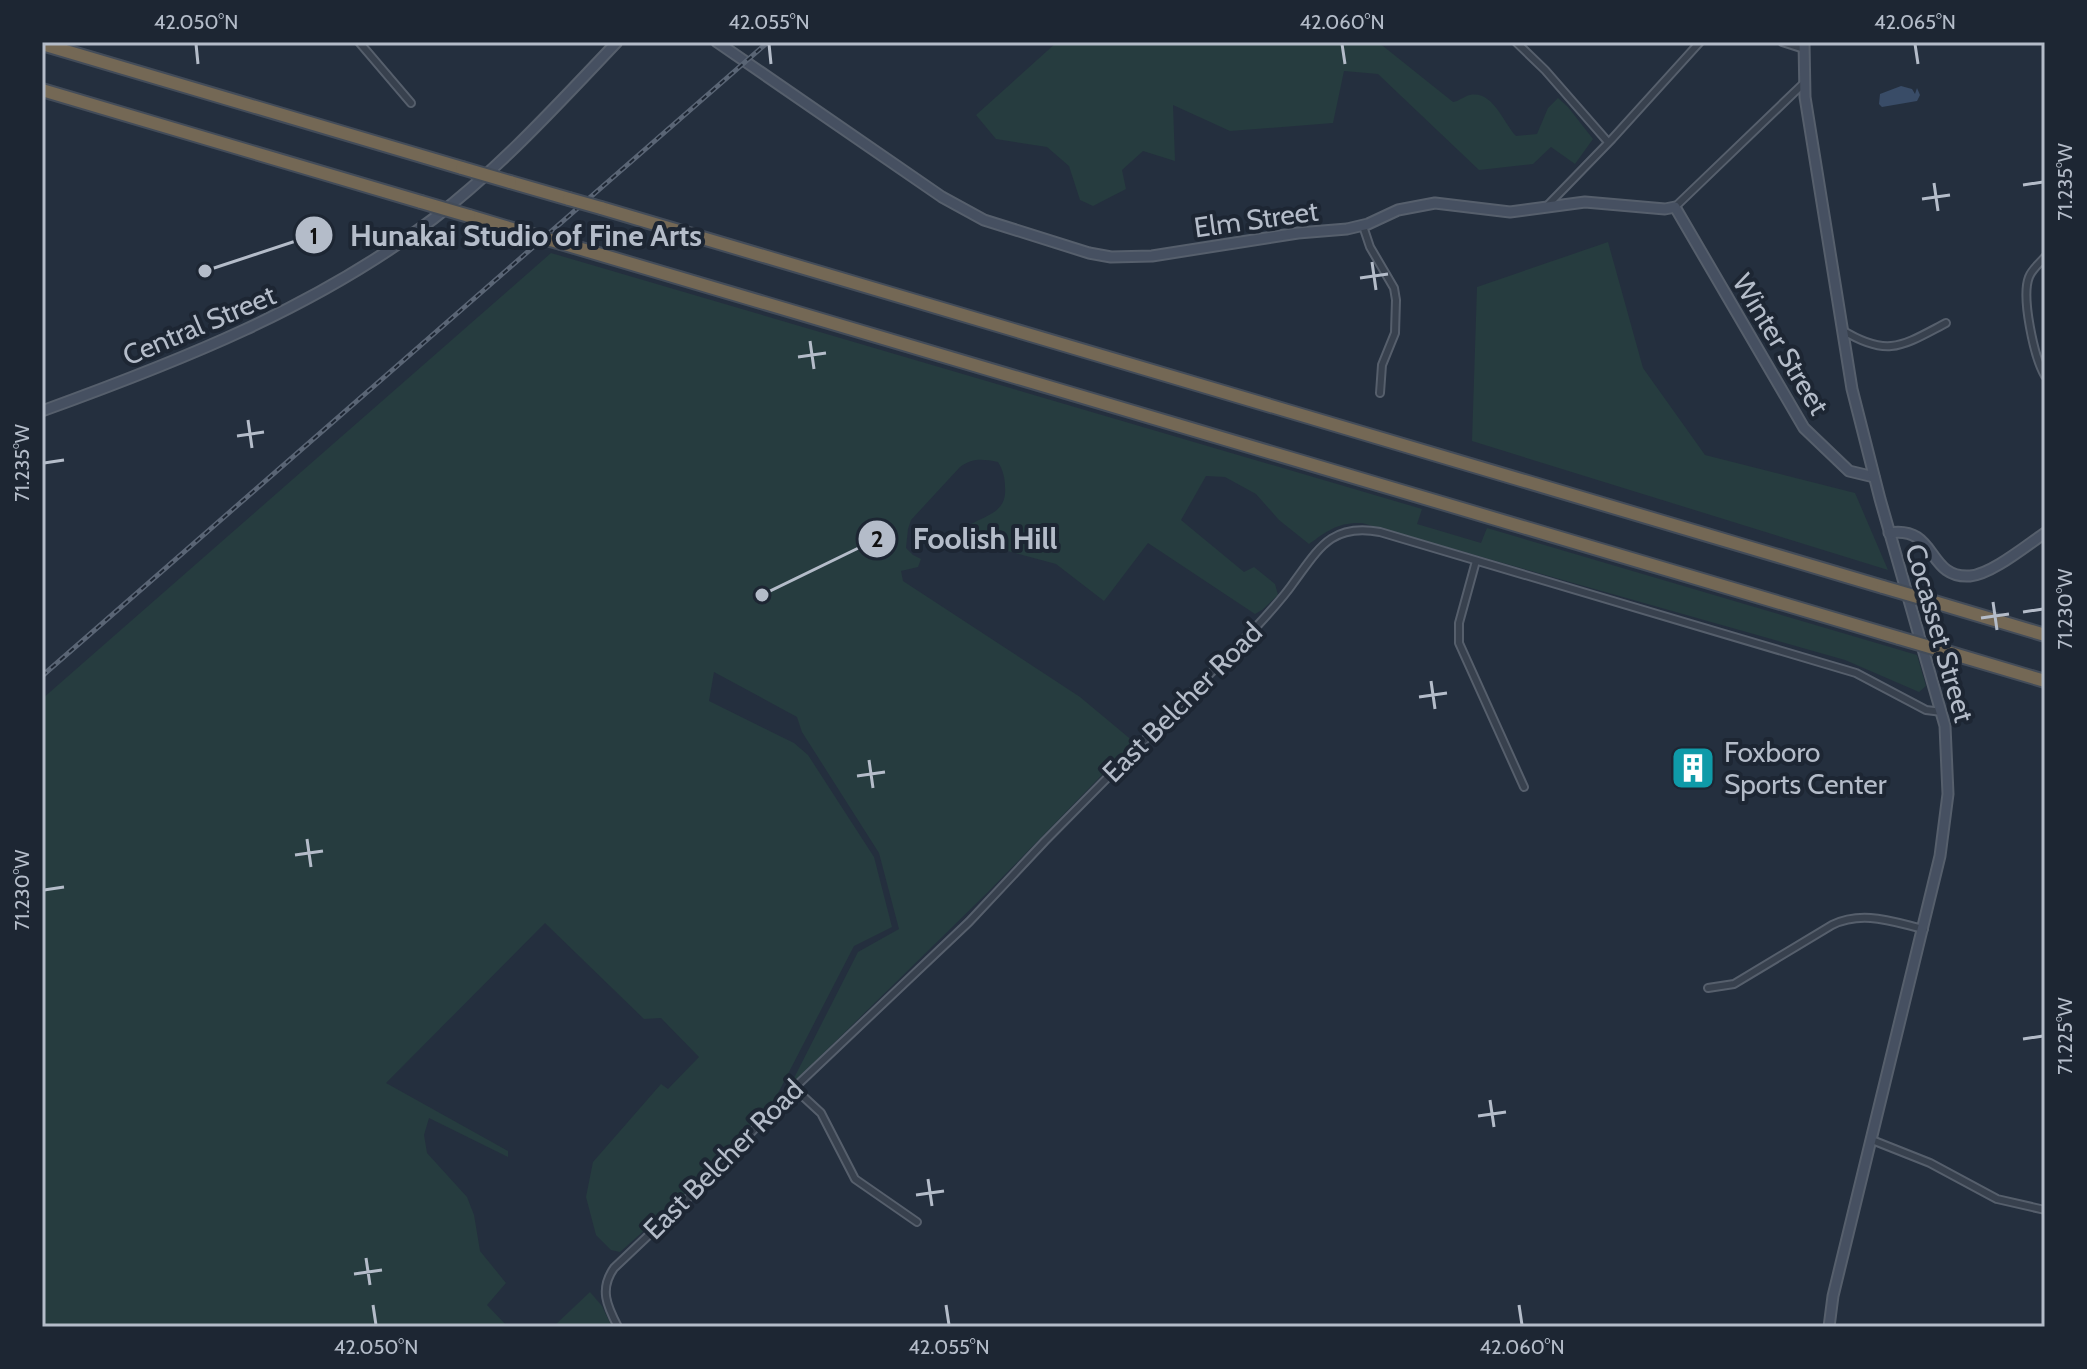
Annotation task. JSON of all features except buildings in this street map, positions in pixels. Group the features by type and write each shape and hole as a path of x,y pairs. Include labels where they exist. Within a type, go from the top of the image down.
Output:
{"highway":[{"path":"42,44 2045,635"},
{"path":"42,90 2045,681"}],"main road":[{"name":"Central Street","path":"42,411 174,363 229,339 280,315 364,267 434,219 501,162 617,42"},
{"name":"Elm Street","path":"717,42 942,197 984,220 1111,257 1152,256 1363,226 1398,210 1435,203 1510,212 1598,202 1665,209 1675,207"},
{"name":"Cocasset Street","path":"1804,45 1804,83 1853,397 1942,712 1948,756 1947,816 1924,929 1833,1296 1829,1327"},
{"name":"Winter Street","path":"1675,207 1804,428 1849,471 1874,477"},
{"path":"1889,533 1914,533 1945,570 1970,576 1984,571 2045,533"}],"street":[{"path":"359,42 411,103"},
{"path":"1516,42 1608,142"},
{"path":"1547,206 1700,42"},
{"path":"1782,42 1804,45"},
{"path":"1675,207 1804,83"},
{"path":"1363,226 1370,247 1394,288 1396,300 1395,333 1382,365 1380,393"},
{"path":"2045,257 2029,276 2026,289 2035,351 2045,376"},
{"path":"1842,330 1871,344 1896,347 1946,323"},
{"name":"East Belcher Road","path":"618,1327 606,1304 605,1291 608,1276 614,1268 691,1195 794,1088 969,922 1045,841 1202,685 1277,605 1326,541 1350,531 1370,530 1856,673 1921,708 1942,712"},
{"path":"1476,561 1461,616 1459,643 1524,787"},
{"path":"1708,988 1734,984 1848,918 1875,917 1924,929"},
{"path":"794,1088 821,1113 855,1179 917,1222"},
{"path":"1872,1140 1930,1163 1985,1194 2045,1210"}],"green space":[{"path":"1057,42 1378,42 1453,102 1470,95 1485,98 1516,136 1537,134 1548,108 1558,98 1593,139 1575,164 1551,147 1533,164 1479,170 1378,74 1344,71 1333,123 1230,131 1173,105 1175,161 1143,151 1122,170 1126,189 1093,206 1080,200 1069,166 1047,147 996,139 976,115"},
{"path":"1608,242 1643,368 1705,455 1855,493 1888,570 1472,441 1477,287"},
{"path":"551,253 1422,509 1417,524 1481,543 1487,528 1917,655 1926,686 1919,692 1845,660 1362,523 1339,526 1309,544 1279,520 1256,494 1225,477 1206,476 1181,520 1244,572 1254,567 1275,584 1278,595 1255,614 1148,543 1104,601 1056,564 989,546 961,545 958,535 1001,505 1005,487 998,462 969,462 960,467 911,520 906,548 921,559 918,567 901,571 903,581 1080,697 1134,742 988,892 790,1086 858,952 899,929 879,853 802,732 797,717 714,672 709,701 794,743 808,755 874,857 892,927 854,946 773,1103 683,1196 620,1252 611,1250 596,1235 586,1197 593,1162 661,1084 668,1089 699,1057 661,1018 644,1019 545,923 386,1083 508,1151 508,1157 429,1118 424,1135 427,1153 467,1197 474,1215 480,1251 506,1283 487,1305 508,1327 42,1327 42,699"},
{"path":"590,1292 602,1306 612,1327 553,1327"}],"water":[{"path":"1901,86 1912,89 1915,94 1917,88 1920,95 1917,101 1882,107 1879,104 1880,94"}],"railway":[{"path":"42,676 768,42"}],"place":[{"name":"Hunakai Studio of Fine Arts","path":"205,271"},
{"name":"Foolish Hill","path":"762,595"},
{"name":"Foxboro Sports Center","path":"1693,768"}]}
